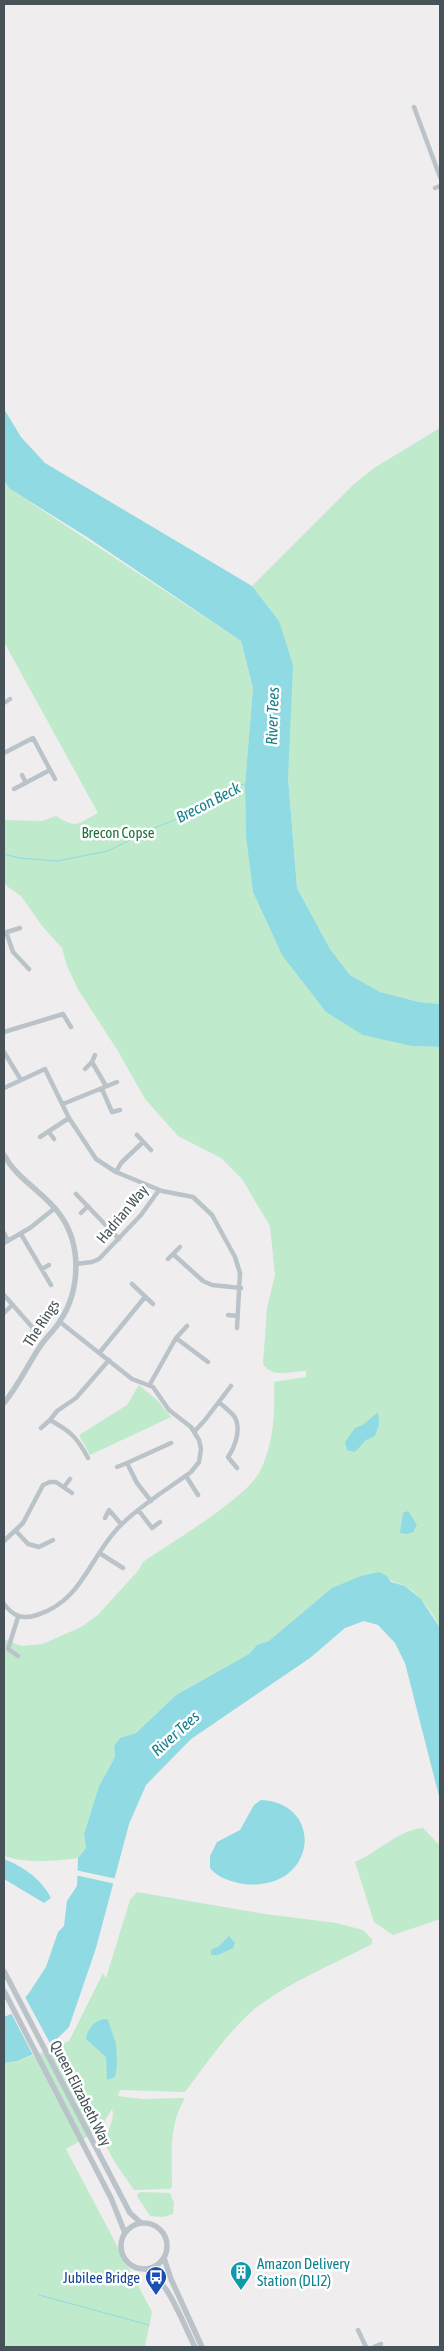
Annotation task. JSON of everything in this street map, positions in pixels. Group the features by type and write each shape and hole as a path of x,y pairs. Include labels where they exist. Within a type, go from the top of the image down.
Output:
{"street":[{"path":"422,110 415,109 440,178"},
{"path":"435,188 440,186"},
{"path":"4,703 10,699"},
{"path":"30,732 55,779"},
{"path":"4,753 34,738"},
{"path":"14,789 50,770"},
{"path":"22,775 26,783"},
{"path":"20,928 5,933 13,952 29,969"},
{"path":"4,1032 63,1014 71,1027"},
{"path":"4,1052 21,1080"},
{"path":"85,1068 92,1062 95,1055"},
{"path":"92,1062 112,1112"},
{"path":"4,1088 45,1070 69,1118 96,1159 116,1172 159,1190 193,1197 212,1215 235,1257 240,1272 237,1328"},
{"path":"63,1104 117,1082"},
{"path":"107,1116 112,1112 120,1110"},
{"path":"40,1137 69,1118"},
{"path":"49,1132 54,1139"},
{"path":"138,1135 151,1150"},
{"path":"116,1172 121,1163 143,1142"},
{"name":"The Rings","path":"4,1155 19,1177 43,1195 55,1208 68,1228 73,1243 76,1264 70,1299 60,1322 41,1344 4,1402"},
{"name":"Hadrian Way","path":"76,1264 92,1262 99,1258 141,1215 159,1190"},
{"path":"76,1194 118,1239"},
{"path":"80,1213 88,1206"},
{"path":"4,1233 6,1242 21,1234 55,1208"},
{"path":"21,1234 51,1286"},
{"path":"168,1259 180,1246"},
{"path":"173,1254 203,1281 212,1285 240,1288"},
{"path":"42,1269 49,1265"},
{"path":"132,1284 153,1304"},
{"path":"4,1295 33,1328 32,1336"},
{"path":"100,1352 145,1297"},
{"path":"4,1313 12,1305"},
{"path":"228,1315 238,1316"},
{"path":"4,1604 18,1617 29,1618 66,1600 78,1587 121,1524 186,1476 199,1462 201,1449 194,1432 169,1410 159,1393 150,1384 132,1379 60,1322"},
{"path":"33,1328 41,1325"},
{"path":"150,1384 176,1338 187,1326"},
{"path":"176,1338 208,1362"},
{"path":"41,1428 57,1411 76,1398 109,1360"},
{"path":"194,1432 231,1386"},
{"path":"219,1402 233,1414 237,1421 234,1449 228,1457 236,1468"},
{"path":"50,1420 66,1428 76,1436 88,1458"},
{"path":"117,1467 170,1443"},
{"path":"78,1453 84,1450"},
{"path":"127,1462 137,1483 151,1501"},
{"path":"186,1476 198,1494"},
{"path":"64,1486 70,1479"},
{"path":"4,1541 16,1531 43,1485 56,1482 72,1493"},
{"path":"106,1518 112,1504"},
{"path":"109,1510 121,1524"},
{"path":"139,1511 152,1528 160,1522"},
{"path":"16,1531 28,1544 39,1547 53,1540"},
{"path":"101,1554 123,1568"},
{"path":"18,1617 8,1649 18,1656"},
{"name":"Queen Elizabeth Way","path":"4,1971 130,2213 141,2223"},
{"name":"Queen Elizabeth Way","path":"4,1991 112,2198 124,2233"},
{"path":"195,2347 164,2286 154,2273 135,2267 125,2259 121,2246 124,2233 131,2227 141,2223 152,2224 163,2232 167,2244 164,2258 171,2279 202,2347"},
{"path":"144,2269 157,2265 164,2258"},
{"path":"358,2330 366,2347"},
{"path":"374,2347 381,2344"}],"green space":[{"path":"440,428 440,1004 419,1002 380,992 350,975 330,949 297,888 288,778 279,621 252,586 353,485 374,468"},
{"name":"Brecon Copse","path":"4,481 10,489 241,641 253,688 245,784 246,837 253,892 282,955 412,1046 440,1047 440,1628 430,1611 417,1595 387,1576 290,1626 269,1642 257,1645 249,1654 176,1695 136,1733 120,1738 114,1746 115,1757 99,1786 84,1834 86,1848 78,1858 41,1861 13,1859 4,1856 4,1639 22,1646 43,1644 81,1627 98,1615 138,1571 143,1562 207,1520 240,1494 252,1482 265,1460 271,1439 274,1416 274,1382 306,1377 306,1371 277,1373 267,1369 263,1364 267,1308 275,1275 270,1226 242,1179 221,1158 178,1136 145,1099 118,1051 79,991 67,966 62,948 43,927 21,896 4,884 4,820 42,821 56,816 69,823 78,824 98,813 4,642"},
{"path":"139,1385 157,1400 171,1417 90,1455 79,1435 127,1405"},
{"path":"423,1828 440,1846 440,1919 393,1935 374,1922 355,1862 396,1837"},
{"path":"137,1892 265,1914 336,1923 363,1930 372,1939 372,1944 298,1981 257,2007 228,2036 185,2092 120,2090 118,2096 142,2099 185,2098 173,2130 172,2187 170,2189 134,2190 107,2148 106,2139 113,2118 112,2109 99,2130 66,2149 152,2312 145,2347 4,2347 4,2063 17,2061 69,2041 103,1973 106,1978 130,1900"},
{"path":"138,2193 170,2193 174,2203 173,2214 163,2217 150,2216 137,2196"}],"water":[{"name":"River Tees","path":"4,409 21,437 45,463 252,586 279,621 293,665 288,778 297,888 330,949 350,975 380,992 419,1002 440,1004 440,1047 412,1046 363,1035 326,1012 282,955 253,892 246,837 245,784 253,688 241,641 87,537 10,489 4,481"},
{"path":"378,1412 379,1424 375,1436 366,1440 355,1452 347,1450 345,1442 355,1428 363,1425"},
{"path":"408,1511 417,1525 413,1532 407,1534 400,1533 403,1513"},
{"name":"River Tees","path":"379,1572 387,1576 391,1582 405,1586 421,1599 440,1628 440,1800 405,1663 395,1643 378,1625 364,1621 345,1628 310,1658 191,1739 146,1785 129,1824 96,1948 69,2027 48,2048 17,2061 4,2063 4,2017 11,2014 29,1993 46,1967 58,1932 64,1926 67,1901 77,1886 78,1858 86,1848 84,1834 99,1786 115,1757 114,1746 120,1738 136,1733 176,1695 249,1654 257,1645 269,1641 332,1588 361,1576"},
{"path":"261,1800 282,1805 296,1816 303,1830 304,1846 299,1862 287,1875 268,1883 244,1884 221,1877 210,1868 210,1856 217,1842 240,1830 254,1805"},
{"path":"4,1859 18,1865 31,1874 51,1898 44,1903 4,1879"},
{"path":"229,1936 235,1943 233,1948 218,1955 211,1955 211,1950 219,1946"},
{"path":"108,2020 116,2044 117,2065 115,2077 107,2080 106,2057 86,2039 92,2026 98,2021"}],"pier":[{"path":"75,1870 117,1879 116,1884 75,1875"},
{"path":"24,1995 52,2047 34,2057 10,2011"}],"waterway":[{"name":"Brecon Beck","path":"4,854 19,858 57,861 108,851 154,828 188,815 236,786 245,784"},
{"path":"39,2295 149,2325"}],"place":[{"name":"Amazon Delivery Station (DLI2)","path":"241,2291"},
{"name":"Jubilee Bridge","path":"156,2296"}]}
